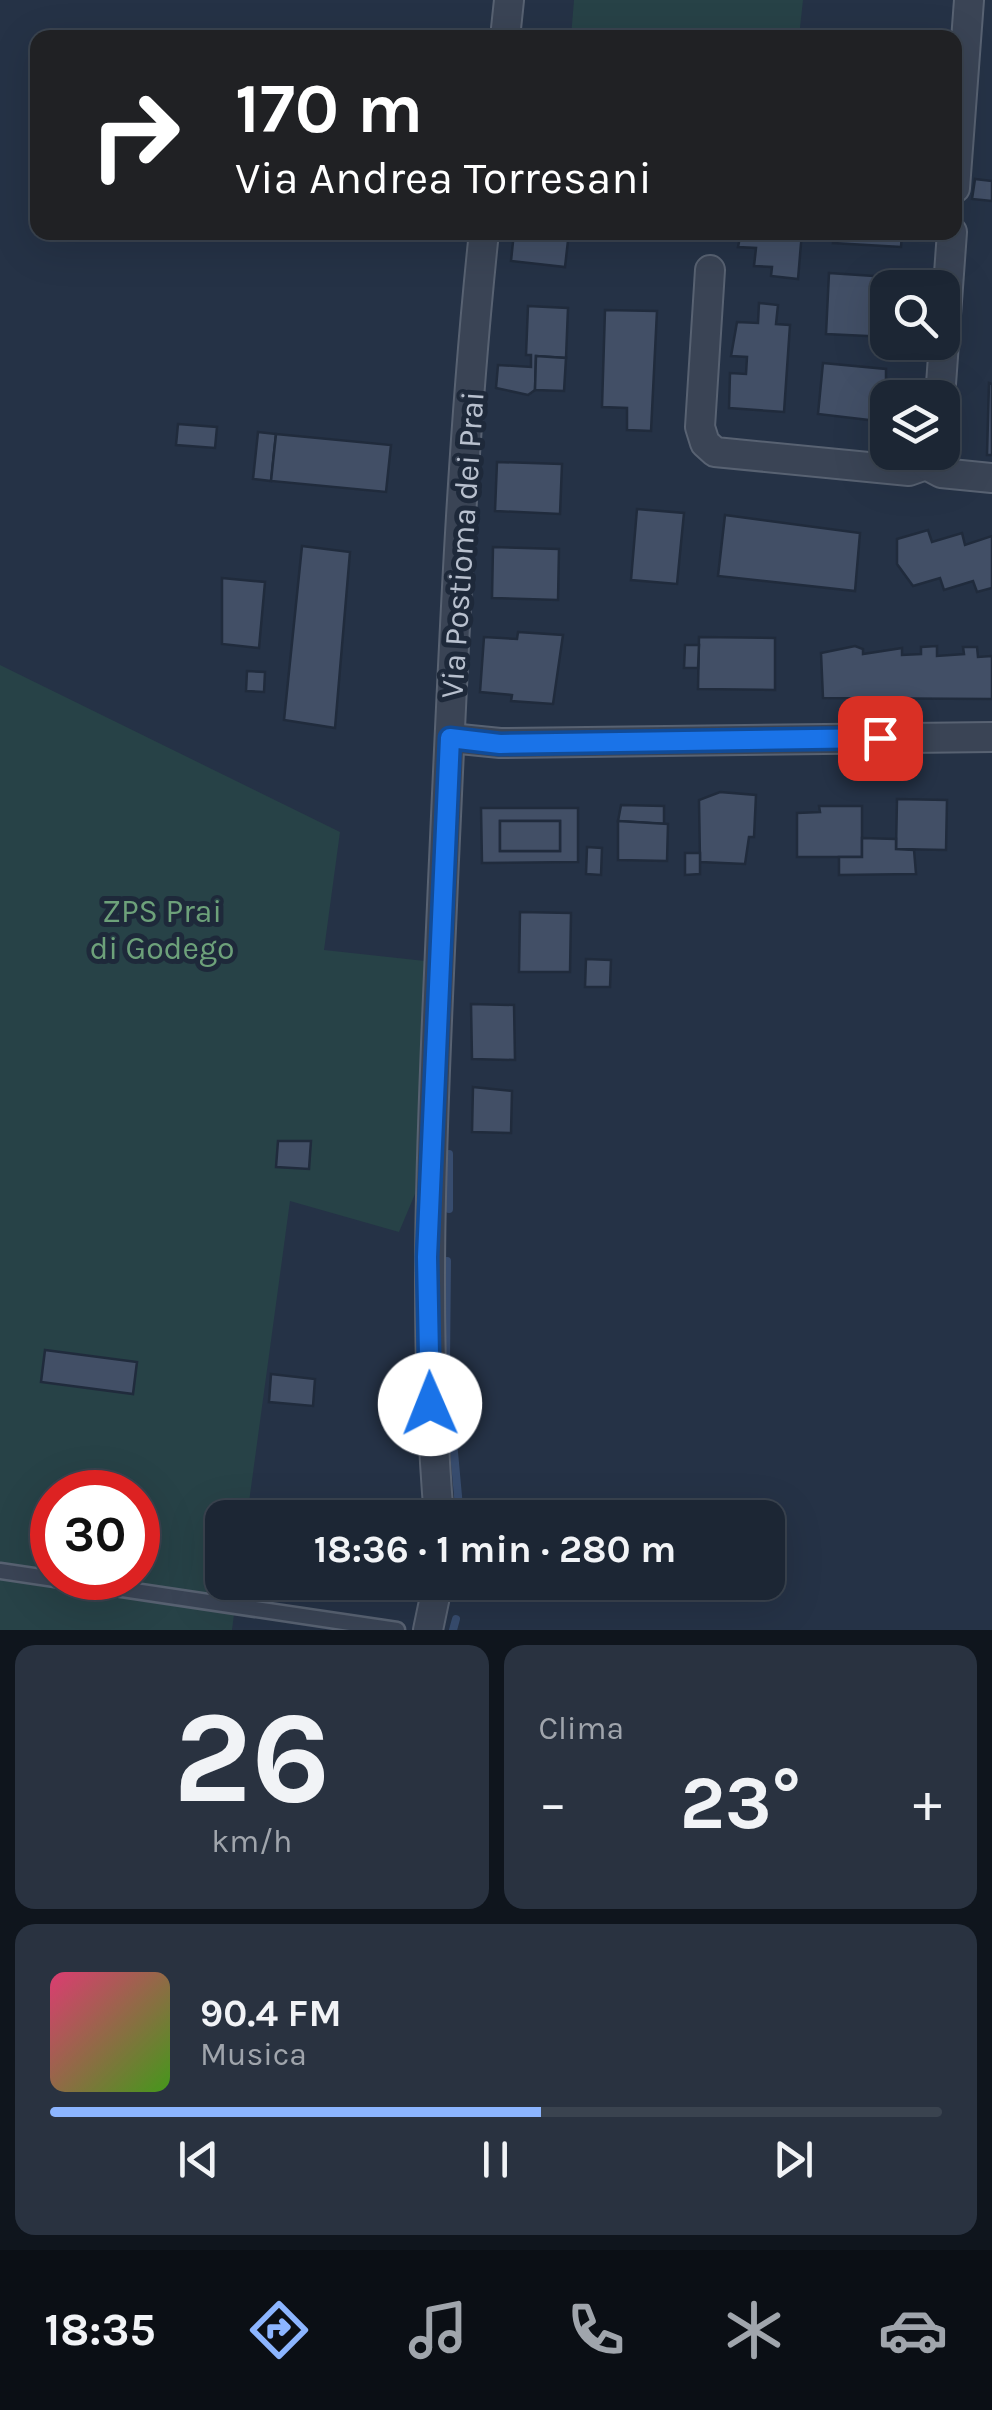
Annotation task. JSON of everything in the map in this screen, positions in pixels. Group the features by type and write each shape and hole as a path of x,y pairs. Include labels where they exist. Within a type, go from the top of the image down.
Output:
{"street":[{"path":"505,30 508,0"},
{"path":"962,87 968,0"},
{"name":"Via Postioma dei Prai","path":"438,1500 430,1404 427,1257 450,738 483,240"},
{"path":"941,380 951,240"},
{"path":"710,270 700,427 706,443 715,452 870,467"},
{"path":"937,470 940,474 992,478"},
{"path":"450,738 508,744 992,737"},
{"path":"428,1630 434,1600"}],"lane":[{"path":"0,1572 397,1630"}],"green space":[{"path":"574,0 803,0 800,30 572,30"},
{"name":"ZPS Prai di Godego","path":"0,665 340,832 324,950 425,961 415,1194 399,1232 290,1201 249,1500 205,1500 205,1600 236,1600 232,1630 0,1630"}],"building":[{"path":"975,179 992,181 992,201 972,199"},
{"path":"513,240 568,240 565,267 511,261"},
{"path":"739,240 801,240 798,279 771,276 772,267 754,266 756,248 738,247"},
{"path":"833,240 901,240 901,247 833,243"},
{"path":"829,273 870,276 870,336 826,334"},
{"path":"759,303 778,305 776,324 790,325 784,412 729,408 730,373 746,374 747,357 731,356 737,322 758,323"},
{"path":"528,306 568,308 566,358 536,356 535,390 528,395 496,388 498,365 531,367 531,355 526,355"},
{"path":"605,310 657,311 651,431 627,430 627,408 602,407"},
{"path":"536,356 566,358 564,391 535,390"},
{"path":"823,363 886,369 886,380 870,380 870,420 818,414"},
{"path":"989,383 992,384 992,455 987,455"},
{"path":"178,424 217,427 215,448 176,445"},
{"path":"258,432 276,434 271,481 253,479"},
{"path":"276,434 391,445 386,492 271,481"},
{"path":"497,462 562,464 560,514 495,511"},
{"path":"637,509 684,513 677,584 631,580"},
{"path":"725,515 860,533 855,591 718,576"},
{"path":"928,530 932,542 962,533 965,545 992,536 992,588 977,592 973,581 944,590 940,578 913,586 897,564 897,539"},
{"path":"302,546 350,552 335,728 284,720"},
{"path":"493,547 559,549 558,600 492,598"},
{"path":"222,578 265,582 259,648 222,644"},
{"path":"518,632 563,635 553,704 511,701 512,695 480,692 484,637 517,639"},
{"path":"699,637 775,638 775,690 698,689"},
{"path":"685,645 699,645 698,668 684,668"},
{"path":"855,646 863,649 863,654 902,648 902,655 921,654 921,647 937,646 937,656 964,654 963,647 977,647 978,657 992,656 992,699 823,698 821,653"},
{"path":"247,671 265,672 264,692 246,691"},
{"path":"720,792 756,795 754,837 749,837 745,864 700,862 699,800"},
{"path":"897,799 947,800 946,850 896,849"},
{"path":"621,805 664,806 664,824 618,821"},
{"path":"819,806 862,806 862,857 797,857 797,813 820,812"},
{"path":"481,808 578,808 578,862 482,863","holes":["500,821 560,821 560,851 500,851"]},
{"path":"500,821 560,821 560,851 500,851"},
{"path":"618,821 668,824 667,861 618,860"},
{"path":"862,838 896,839 896,849 914,850 916,874 839,875 839,857 862,857"},
{"path":"587,847 602,848 601,875 586,874"},
{"path":"685,853 700,853 700,874 685,875"},
{"path":"520,912 571,913 570,972 519,972"},
{"path":"586,959 611,960 610,987 585,987"},
{"path":"471,1004 514,1005 515,1060 472,1059"},
{"path":"473,1087 512,1091 511,1133 472,1132"},
{"path":"278,1141 311,1141 309,1169 276,1167"},
{"path":"45,1350 137,1362 133,1394 41,1382"},
{"path":"271,1374 315,1379 313,1406 269,1402"}],"waterway":[{"path":"449,1154 449,1209"},
{"path":"447,1261 446,1364 458,1500"},
{"path":"453,1630 456,1619"}],"route":[{"path":"430,1404 427,1257 450,738 500,744 880,738"}]}
